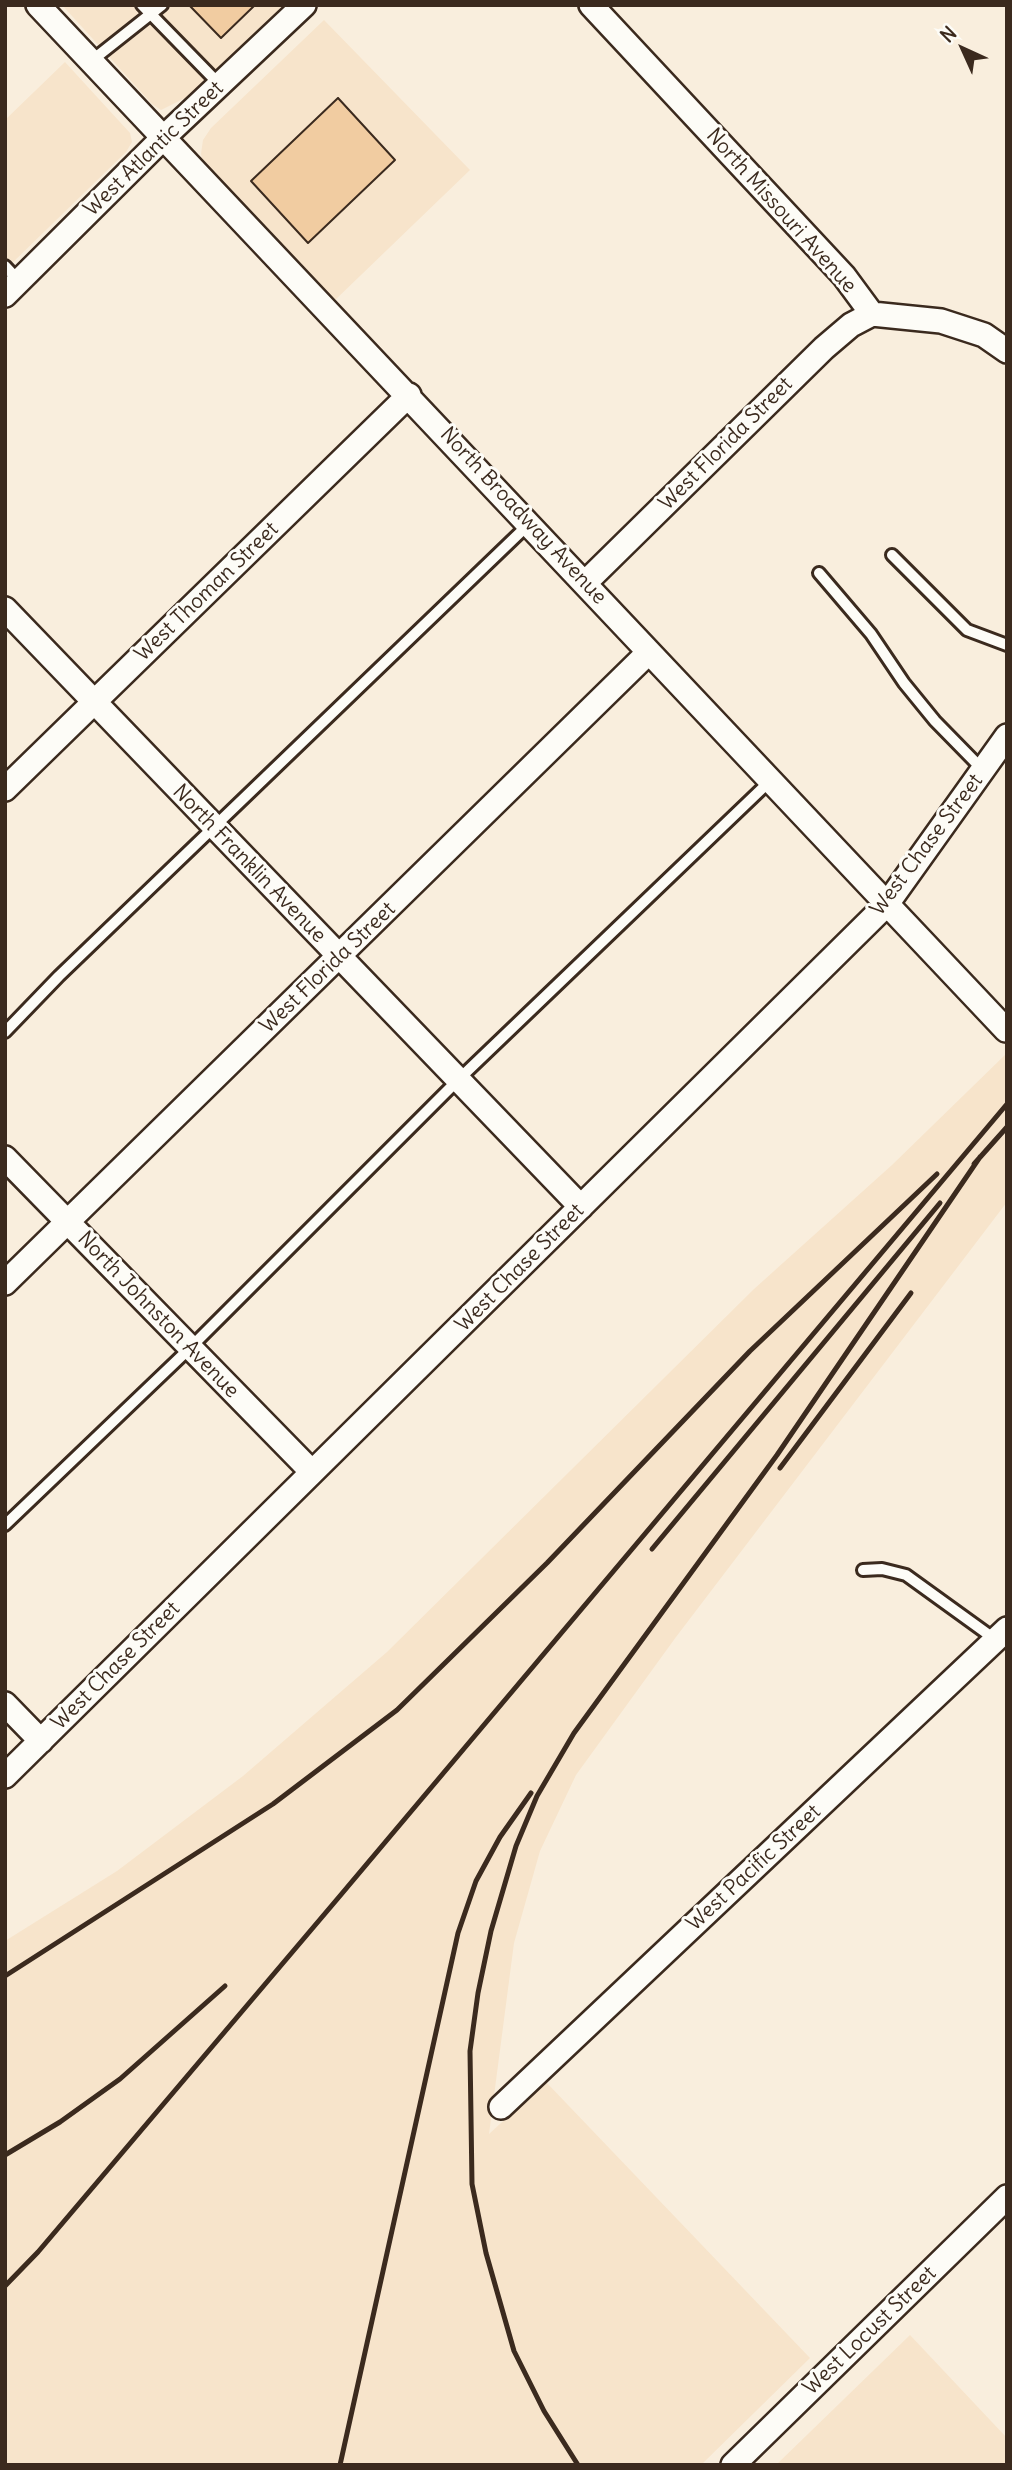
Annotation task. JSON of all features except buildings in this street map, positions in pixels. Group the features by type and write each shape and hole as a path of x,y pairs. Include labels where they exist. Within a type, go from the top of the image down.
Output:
{"street":[{"name":"North Broadway Avenue","path":"38,5 162,139 586,582 1006,1030"},
{"name":"West Atlantic Street","path":"10,281 304,5"},
{"name":"North Missouri Avenue","path":"590,5 844,276 872,314 941,321 984,335 1007,351"},
{"name":"West Florida Street","path":"586,582 824,348 851,325 872,314"},
{"name":"West Thoman Street","path":"5,789 409,395"},
{"name":"North Franklin Avenue","path":"5,609 581,1207"},
{"name":"West Florida Street","path":"5,1283 649,652"},
{"name":"West Chase Street","path":"5,1776 887,904 1007,736"},
{"name":"North Johnston Avenue","path":"5,1158 312,1472"},
{"name":"West Pacific Street","path":"502,2107 1003,1640"},
{"path":"5,1704 41,1741"},
{"name":"West Locust Street","path":"733,2465 1007,2197"}],"lane":[{"path":"142,5 220,85"},
{"path":"90,62 163,5"},
{"path":"5,1032 213,827 268,778 530,523"},
{"path":"892,555 967,630 1007,645"},
{"path":"819,573 871,634 904,683 935,721 982,770"},
{"path":"5,1525 190,1348 458,1080 771,780"},
{"path":"863,1570 882,1569 906,1575 1003,1640"}],"shaded area":[{"path":"62,5 284,5 191,95 161,110 152,104"},
{"path":"324,20 470,170 333,302 203,163 201,154 203,140 211,128"},
{"path":"65,62 130,133 132,142 126,152 5,270 5,120"},
{"path":"1007,1053 1007,1202 676,1637 576,1775 540,1851 514,1943 489,2134 546,2082 810,2358 701,2465 5,2465 5,1941 117,1871 243,1776 387,1652 754,1289 892,1165"},
{"path":"910,2335 1007,2438 1007,2465 776,2465"}],"railway":[{"path":"5,2286 38,2252 339,1897 1007,1104"},
{"path":"974,1164 1007,1127"},
{"path":"578,2465 544,2411 514,2351 486,2253 472,2184 470,2051 478,1993 491,1931 516,1846 537,1796 574,1733 777,1455 980,1157"},
{"path":"5,1976 273,1804 397,1710 547,1563 750,1351 937,1174"},
{"path":"652,1549 940,1203"},
{"path":"780,1468 911,1293"},
{"path":"340,2465 458,1933 476,1881 500,1837 531,1793"},
{"path":"5,2155 60,2122 120,2079 225,1986"}]}
